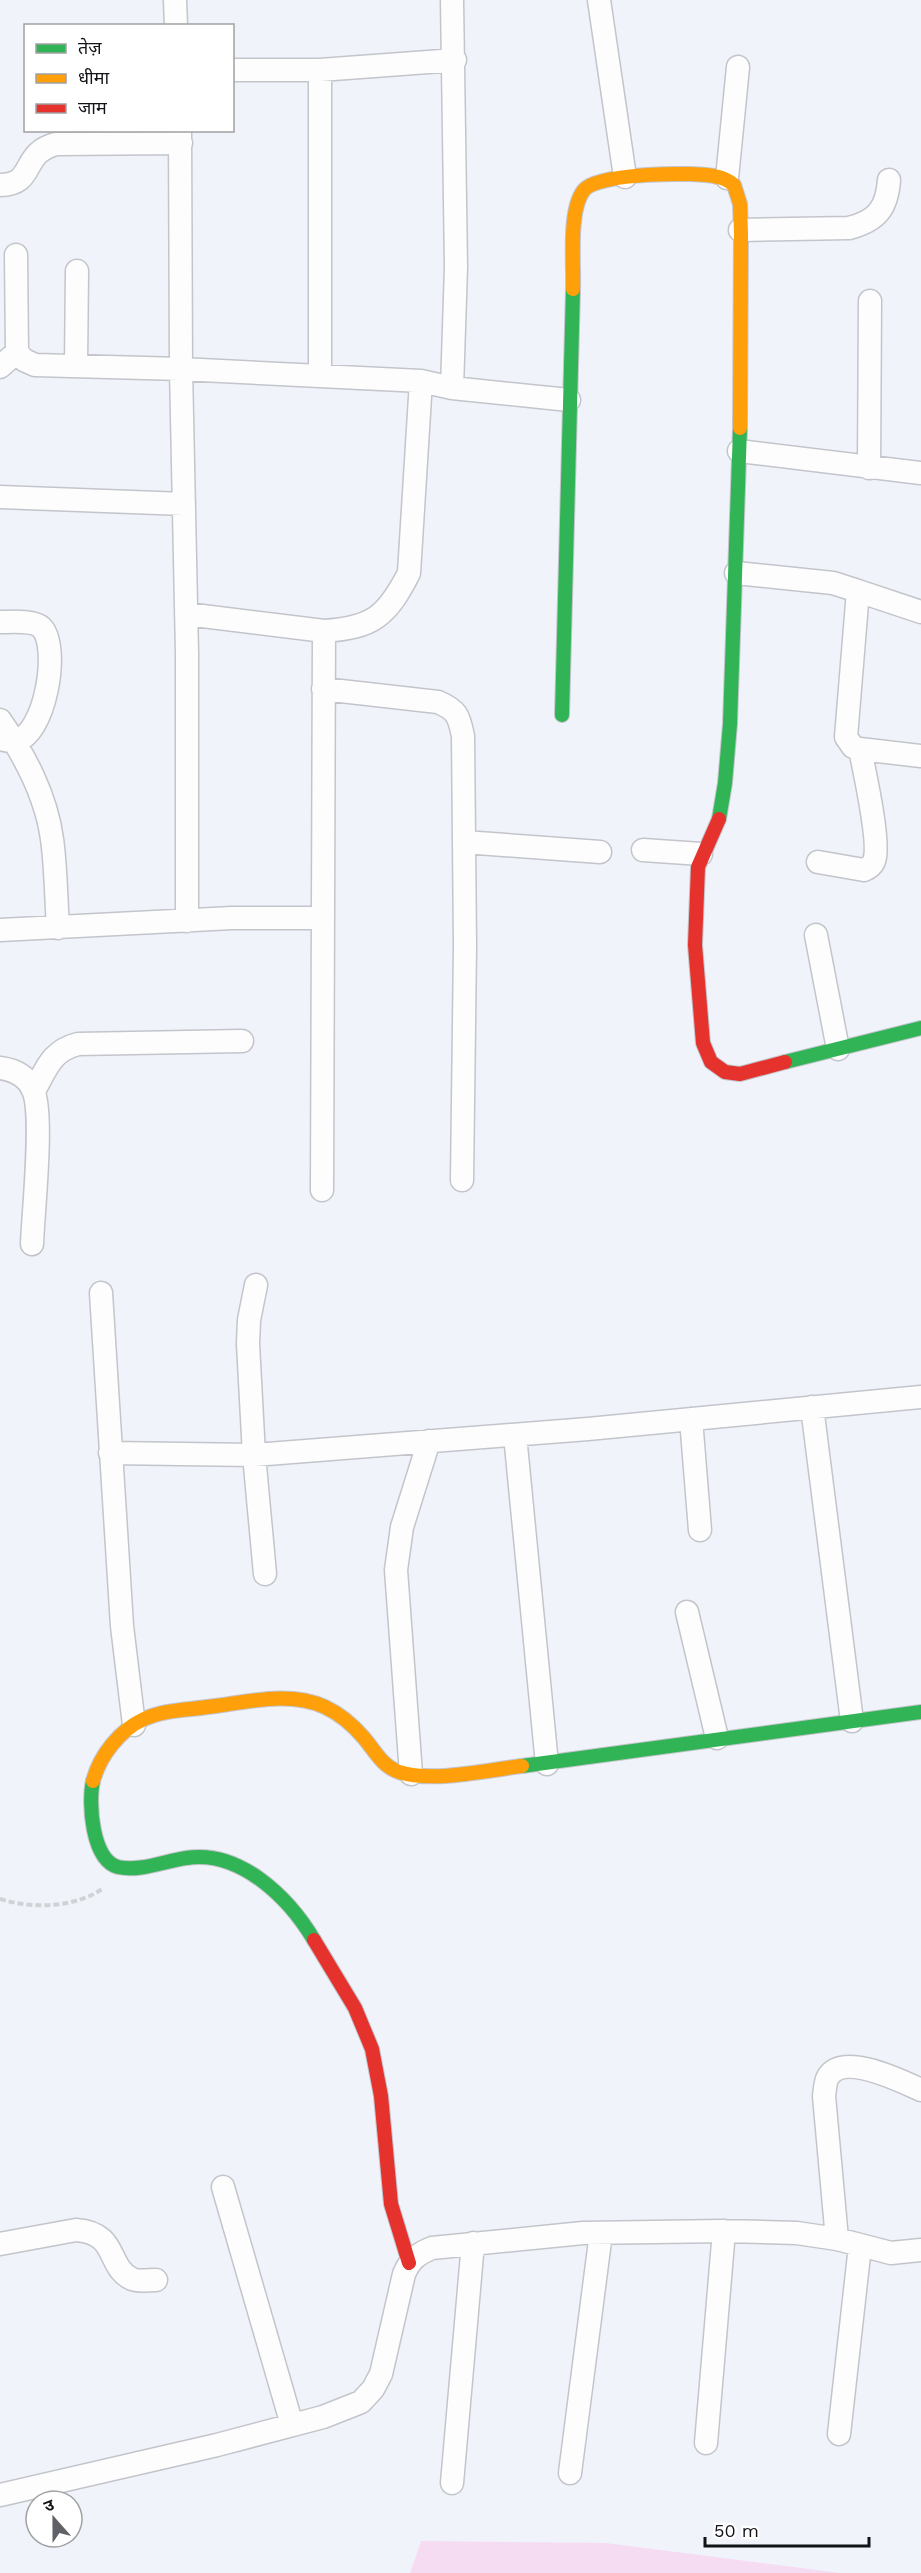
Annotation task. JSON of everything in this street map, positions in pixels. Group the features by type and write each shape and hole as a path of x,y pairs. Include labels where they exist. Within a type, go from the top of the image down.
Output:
{"street":[{"path":"175,0 176,24"},
{"path":"452,0 455,60 456,267 452,388"},
{"path":"598,0 625,177"},
{"path":"234,70 320,70 455,60"},
{"path":"727,178 738,67"},
{"path":"320,70 320,376"},
{"path":"0,185 18,181 36,153 56,144 181,137 187,921"},
{"path":"562,716 575,208 589,184 625,177 705,175 727,178 735,186 740,211 736,573 731,718 723,800 713,837 701,854 698,867 695,945 703,1043 714,1068 725,1073 740,1074 921,1028"},
{"path":"740,230 849,228 866,224 880,210 888,197 889,180"},
{"path":"16,255 9,359 24,360 35,365 181,369 421,381 452,388 569,400"},
{"path":"76,366 77,271"},
{"path":"869,468 870,301"},
{"path":"186,614 324,631 346,630 372,621 386,611 409,573 421,381"},
{"path":"739,451 921,473"},
{"path":"0,497 184,504"},
{"path":"736,573 833,583 921,612"},
{"path":"858,591 845,730 849,742 860,749 921,756"},
{"path":"0,622 36,625 42,628 48,647 48,685 37,721 25,736 7,740"},
{"path":"322,1190 324,631"},
{"path":"323,689 438,702 452,708 460,720 463,736 465,946 462,1180"},
{"path":"0,720 7,740 37,783 45,807 52,838 58,928"},
{"path":"818,862 864,870 870,868 874,860 876,850 869,792 860,749"},
{"path":"464,842 600,852"},
{"path":"643,849 701,854"},
{"path":"0,930 232,918 322,918"},
{"path":"816,935 838,1049"},
{"path":"34,1091 54,1056 64,1047 78,1044 242,1041"},
{"path":"0,1068 12,1070 26,1078 34,1091 38,1115 32,1244"},
{"path":"256,1285 249,1320 248,1344 254,1455 265,1574"},
{"path":"101,1293 122,1626 134,1725"},
{"path":"110,1453 254,1455 515,1435 921,1397"},
{"path":"812,1407 852,1721"},
{"path":"691,1419 700,1530"},
{"path":"515,1435 547,1764"},
{"path":"411,1774 396,1570 402,1527 429,1441"},
{"path":"687,1612 717,1737"},
{"path":"409,2263 399,2237 390,2198 380,2091 369,2037 358,2013 304,1922 284,1897 264,1881 222,1862 203,1857 175,1858 135,1868 120,1868 110,1865 102,1855 91,1806 92,1784 98,1766 124,1732 148,1717 234,1703 291,1700 318,1703 344,1718 393,1770 411,1774 441,1775 547,1764 717,1737 921,1712"},
{"path":"837,2239 824,2096 826,2079 832,2072 842,2068 856,2067 880,2073 921,2090"},
{"path":"223,2187 292,2425"},
{"path":"0,2244 76,2230 85,2231 98,2236 106,2244 118,2265 131,2279 156,2280"},
{"path":"706,2443 724,2231"},
{"path":"0,2495 217,2445 344,2410 361,2402 374,2389 387,2355 404,2274 409,2263 417,2254 432,2248 601,2233 724,2231 797,2233 837,2239 891,2253 921,2250"},
{"path":"570,2473 601,2233"},
{"path":"452,2483 474,2243"},
{"path":"839,2434 860,2246"}],"path":[{"path":"0,1899 50,1905 73,1902 92,1896 112,1883 120,1868"}],"shaded area":[{"path":"421,2541 606,2543 840,2573 410,2573"}],"traffic: fast":[{"path":"562,715 573,289"},
{"path":"719,819 725,783 730,724 740,428"},
{"path":"785,1062 921,1028"},
{"path":"522,1766 921,1712"},
{"path":"93,1781 91,1803 94,1830 102,1854 109,1862 118,1867 135,1868 186,1858 206,1857 225,1861 244,1869 277,1893 304,1924 314,1940"}],"traffic: slow":[{"path":"573,289 573,237 576,210 584,190 593,184 627,177 690,174 718,177 734,185 740,204 741,234 740,428"},
{"path":"93,1781 96,1771 112,1744 144,1719 175,1711 282,1698 311,1702 336,1713 364,1738 383,1762 399,1772 444,1776 522,1766"}],"traffic: jam":[{"path":"719,819 698,867 695,945 703,1043 711,1062 725,1072 740,1074 785,1062"},
{"path":"314,1940 355,2008 372,2049 381,2096 391,2204 409,2263"}]}
